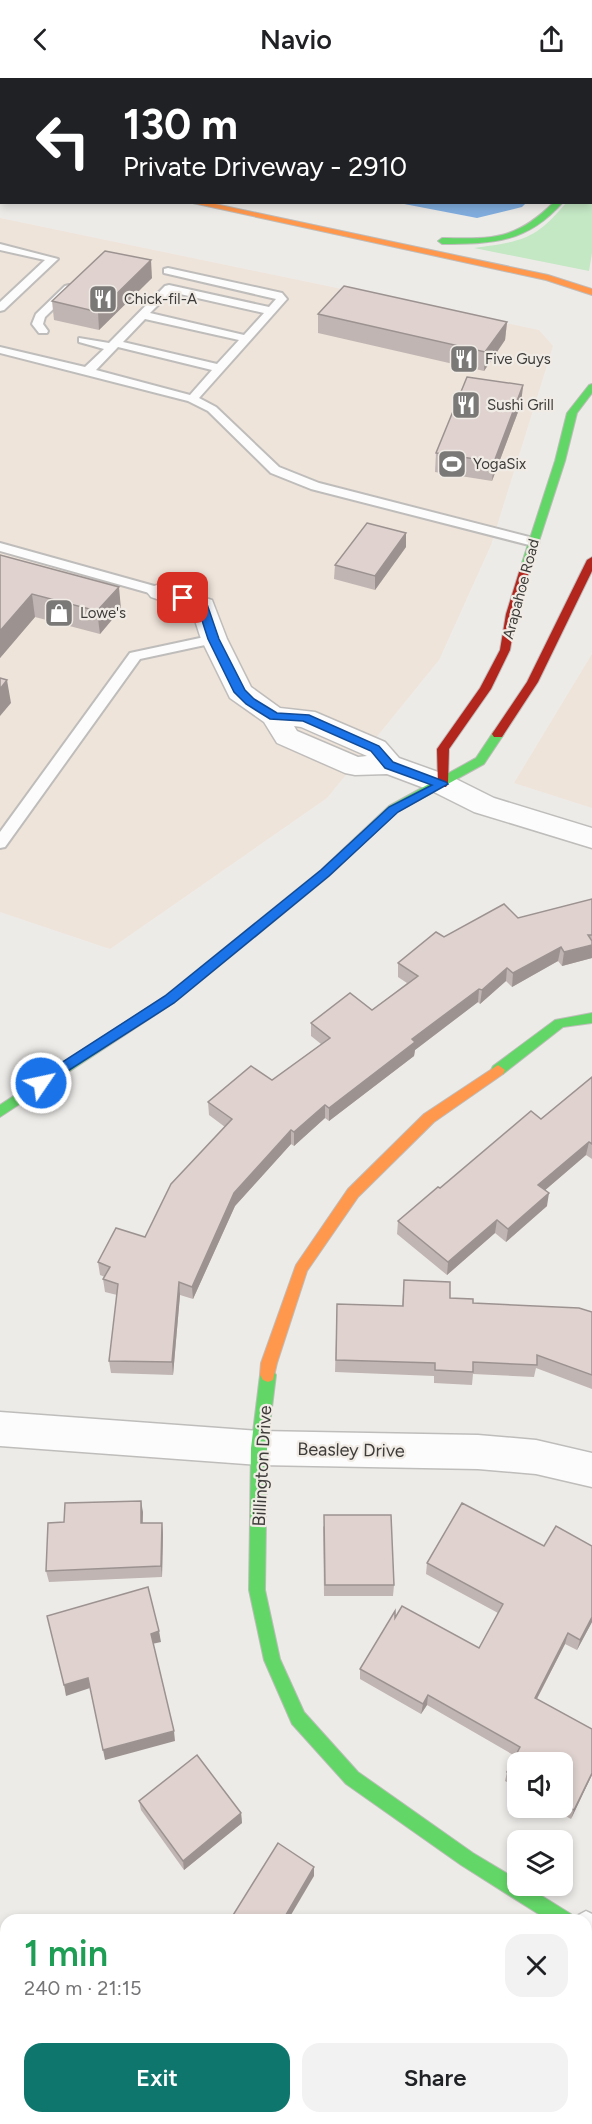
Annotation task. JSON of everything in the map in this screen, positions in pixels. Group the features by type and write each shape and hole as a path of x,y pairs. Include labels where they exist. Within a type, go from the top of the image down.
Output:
{"main road":[{"path":"202,204 548,278 592,292"},
{"path":"357,236 463,241 501,240 515,237 535,227 557,204"},
{"name":"Arapahoe Road","path":"442,784 443,749 485,689 506,650 511,614 523,582 572,413 592,388"},
{"path":"0,1112 170,999 325,873 393,809 480,761 532,682 592,560"},
{"name":"Billington Drive","path":"555,1914 468,1859 352,1778 298,1718 272,1660 257,1590 259,1448 269,1363 301,1269 353,1193 429,1118 560,1023 592,1018"}],"street":[{"path":"160,592 203,606 214,639 240,692 274,716 287,737 355,766 389,765 442,784 484,805 592,838"},
{"name":"Beasley Drive","path":"0,1429 259,1448 478,1452 536,1457 592,1470"}],"lane":[{"path":"0,247 53,259 0,308"},
{"path":"168,271 278,295 282,299 192,399"},
{"path":"43,331 37,324 40,316 79,279"},
{"path":"88,371 169,288 271,311"},
{"path":"143,315 247,339"},
{"path":"83,340 220,368"},
{"path":"0,350 192,399 212,409 275,470 295,479 356,498 533,542"},
{"path":"0,547 160,592"},
{"path":"0,843 135,656 214,639"}],"shaded area":[{"path":"0,218 539,330 553,346 491,545 439,660 327,798 110,949 0,912"},
{"path":"592,654 592,808 514,783"}],"green space":[{"path":"565,204 592,204 592,253 589,271 474,248 516,241 535,232 555,216"}],"water":[{"path":"404,204 525,204 522,207 477,218"}],"building":[{"path":"105,251 151,260 98,312 52,301"},
{"path":"344,286 507,322 485,352 318,314"},
{"path":"467,377 523,385 494,462 436,453"},
{"path":"367,523 406,533 375,576 335,565"},
{"path":"0,555 119,587 97,611 32,594 0,631"},
{"path":"0,678 7,680 0,689"},
{"path":"592,899 592,935 588,935 592,945 564,952 561,947 513,973 507,968 482,990 479,989 412,1039 415,1042 329,1108 325,1105 294,1132 291,1130 234,1193 192,1287 179,1282 172,1362 109,1361 118,1284 103,1279 110,1267 98,1262 116,1228 145,1237 171,1184 232,1119 208,1102 251,1066 272,1080 330,1038 311,1023 350,993 372,1010 418,976 398,963 436,932 444,937 504,904 518,918"},
{"path":"592,1077 592,1144 589,1142 538,1185 549,1193 508,1229 497,1220 448,1262 398,1221 531,1111 541,1119"},
{"path":"404,1280 450,1282 450,1298 473,1299 473,1303 579,1308 592,1312 592,1375 537,1355 537,1365 473,1362 473,1372 435,1370 435,1363 336,1360 337,1304 403,1306"},
{"path":"141,1501 141,1523 162,1523 161,1566 46,1571 48,1523 64,1522 65,1503"},
{"path":"462,1503 544,1546 556,1526 592,1546 592,1617 580,1640 568,1633 535,1698 592,1729 592,1773 574,1810 573,1752 517,1752 520,1747 428,1695 423,1704 360,1669 395,1611 395,1618 402,1606 479,1648 503,1604 427,1563"},
{"path":"324,1515 391,1515 394,1585 325,1585"},
{"path":"148,1587 159,1631 151,1634 174,1731 103,1750 88,1678 64,1685 47,1616"},
{"path":"197,1755 241,1813 183,1861 139,1801"},
{"path":"278,1843 314,1867 287,1914 234,1914"}],"traffic: fast":[{"path":"442,241 506,238 532,226 557,204"},
{"path":"525,569 560,461 572,413 592,387"},
{"path":"0,1112 170,999 325,873 393,809 480,761 498,734"},
{"path":"498,1070 560,1023 592,1018"},
{"path":"268,1375 259,1448 257,1590 272,1660 298,1718 352,1778 467,1859 555,1914"}],"traffic: slow":[{"path":"201,204 548,278 592,292"},
{"path":"268,1375 269,1363 301,1269 353,1193 429,1118 498,1070"}],"traffic: jam":[{"path":"498,734 532,682 592,560"},
{"path":"442,784 443,749 485,689 505,650 511,614 525,569"}],"place":[{"name":"Chick-fil-A","path":"103,299"},
{"name":"Five Guys","path":"464,359"},
{"name":"Sushi Grill","path":"466,405"},
{"name":"YogaSix","path":"452,464"},
{"name":"Lowe's","path":"59,613"}],"route":[{"path":"41,1083 126,1030 170,999 325,873 393,809 442,784 389,765 375,748 305,718 274,716 250,701 240,692 214,639 203,606 183,598"}]}
